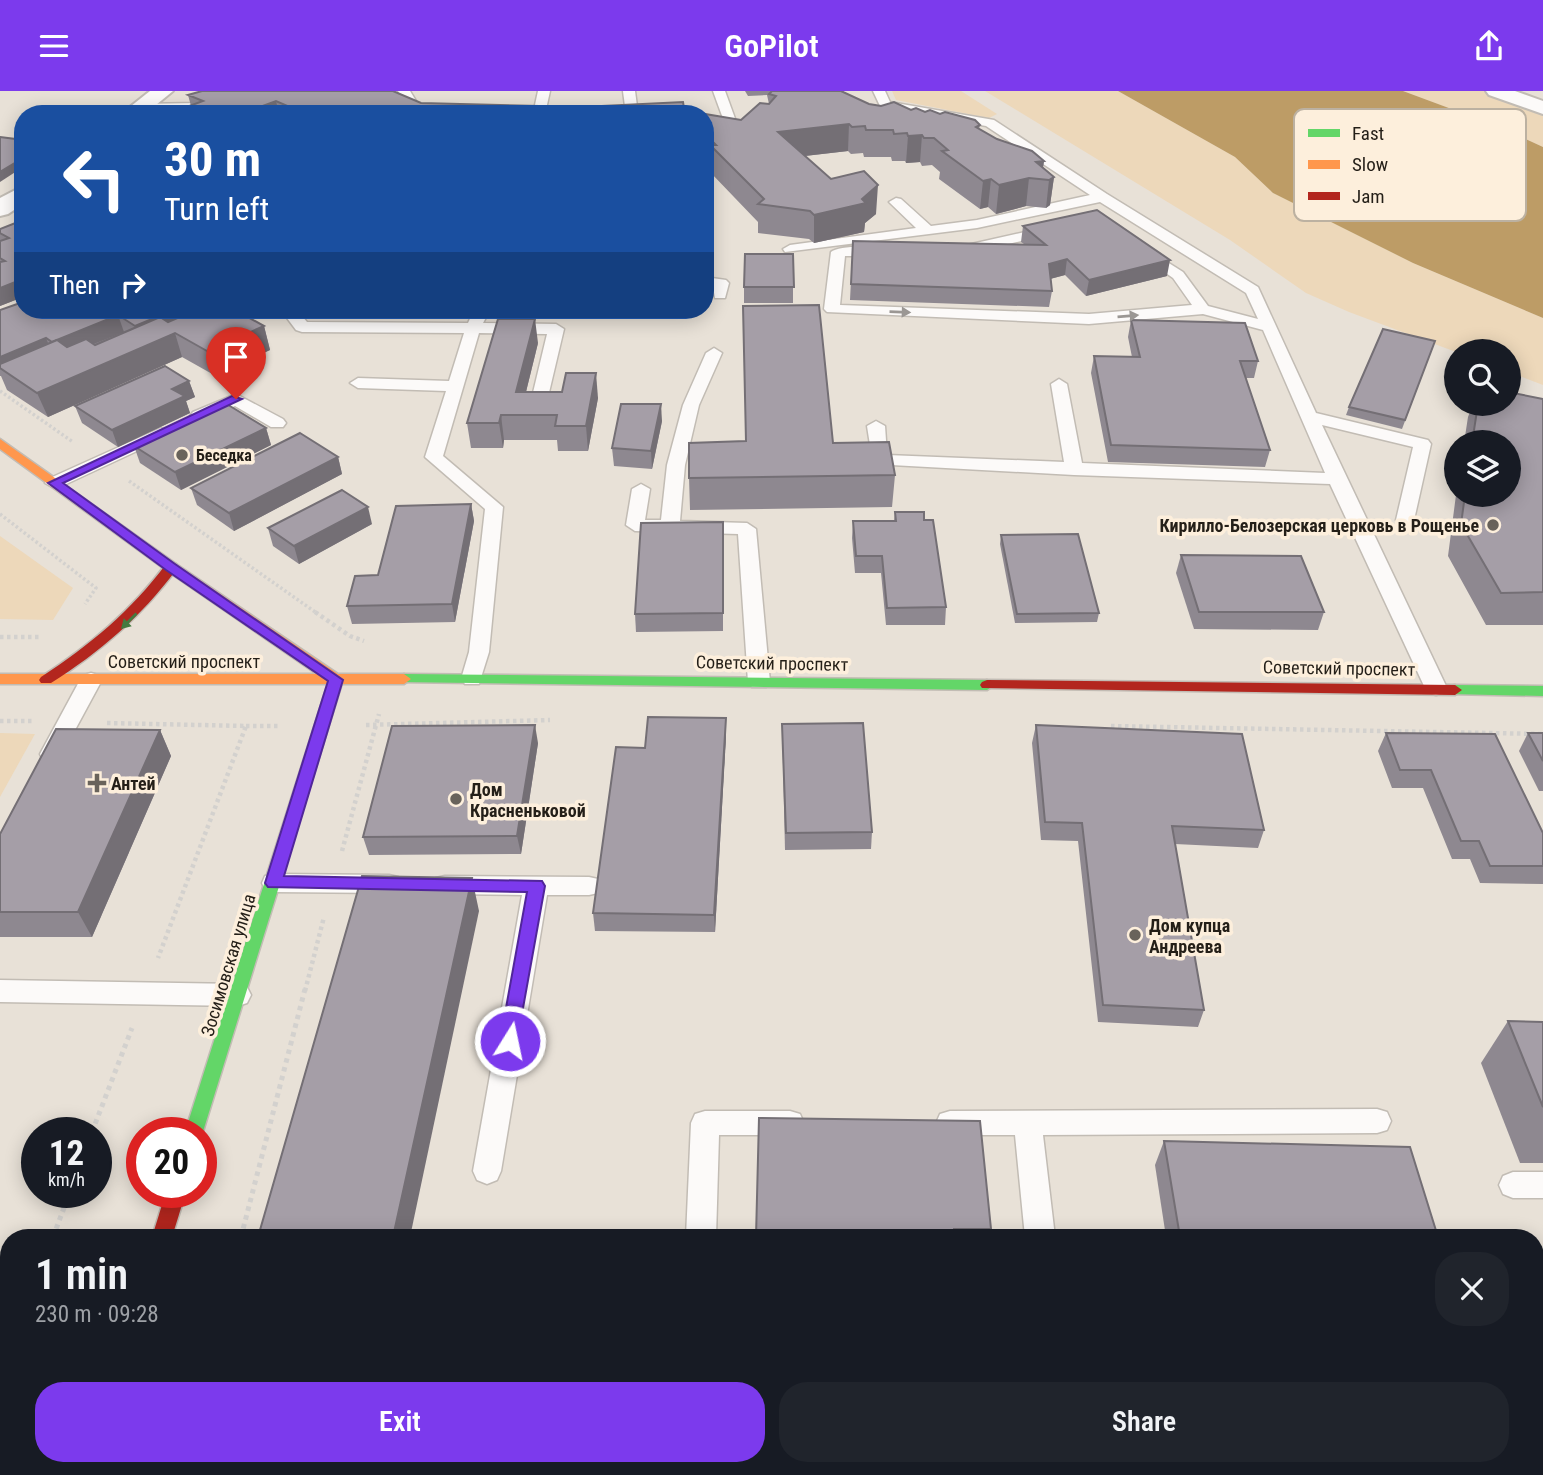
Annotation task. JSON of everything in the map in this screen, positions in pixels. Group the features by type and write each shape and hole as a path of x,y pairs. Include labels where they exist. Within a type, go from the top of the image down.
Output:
{"street":[{"path":"144,105 163,91"},
{"path":"1496,91 1543,108"},
{"path":"0,443 170,567 336,680"},
{"path":"46,680 125,626 151,597 170,567"},
{"name":"Советский проспект","path":"0,679 472,679 1543,691"},
{"name":"Зосимовская улица","path":"200,1117 336,680"},
{"path":"164,1229 171,1208"}],"lane":[{"path":"183,105 202,91"},
{"path":"205,105 253,91"},
{"path":"719,91 731,124"},
{"path":"879,91 885,105 990,123 1102,197 1253,290 1337,479 1436,688"},
{"path":"790,249 928,230 1029,213 1102,197"},
{"path":"896,202 928,230"},
{"path":"951,253 1070,226"},
{"path":"1127,240 1178,275 1203,309"},
{"path":"901,252 838,252 832,309 1089,319 1203,309 1270,327"},
{"path":"714,283 721,283 720,295"},
{"path":"296,319 302,327 556,329 540,401"},
{"path":"472,679 479,652 494,507 434,457 478,319"},
{"path":"670,526 676,465 691,405 715,353"},
{"path":"358,383 457,386"},
{"path":"1059,384 1074,470"},
{"path":"54,483 236,399 277,423"},
{"path":"1310,417 1422,444 1405,520"},
{"path":"876,426 879,460 1337,479"},
{"path":"640,489 635,525 747,529 759,682"},
{"path":"43,769 91,680"},
{"path":"274,883 589,886"},
{"path":"487,1171 536,886"},
{"path":"0,991 238,995"},
{"path":"920,1123 1377,1121"},
{"path":"701,1229 705,1123 812,1123"},
{"path":"1028,1123 1039,1229"},
{"path":"1513,1185 1543,1185"}],"path":[{"path":"0,515 96,588 82,608"},
{"path":"0,637 49,637"},
{"path":"244,1229 375,725 395,679"},
{"path":"0,720 320,727 552,720"},
{"path":"98,1117 246,726"},
{"path":"1107,726 1543,734"},
{"path":"55,1229 64,1208"}],"shaded area":[{"path":"892,91 961,91 997,114 989,118 896,100"},
{"path":"985,91 1118,91 1235,157 1273,193 1294,204 1294,221 1329,221 1413,263 1543,318 1543,385 1521,377 1521,339 1444,339 1444,348 1306,293 1230,240"},
{"path":"1118,91 1403,91 1452,109 1294,109 1294,204 1273,193 1235,157"},
{"path":"1403,91 1487,91 1543,111 1543,147 1526,139 1526,109 1452,109"},
{"path":"1526,139 1543,147 1543,318 1413,263 1329,221 1526,221"},
{"path":"0,536 73,588 53,620 0,619"},
{"path":"0,733 35,734 0,797"}],"building":[{"path":"202,91 393,91 421,103 501,105 285,105 276,101 265,105 192,105 203,101 188,95"},
{"path":"772,91 841,91 869,104 881,106 894,102 911,110 916,108 940,114 945,112 975,120 980,125 976,127 997,139 1032,151 1044,161 1036,162 1054,177 1049,180 1029,178 999,185 991,179 983,181 942,151 948,150 934,138 908,136 907,133 894,134 893,130 866,130 865,126 852,127 849,124 778,132 831,179 864,171 878,185 862,199 866,203 814,215 810,211 758,204 764,199 714,149 714,116 741,120 760,103 769,104 776,96 769,94"},
{"path":"683,102 684,105 622,105"},
{"path":"0,137 14,139 14,163 0,172"},
{"path":"1097,210 1170,260 1089,280 1067,259 1049,264 1052,291 851,284 853,241 1046,245 1023,226"},
{"path":"14,224 14,283 0,288 0,262 5,261 0,258 0,241 9,238 0,233 0,229"},
{"path":"745,254 793,254 794,287 744,287"},
{"path":"14,305 14,319 108,319 52,342 46,338 0,357 0,310"},
{"path":"819,305 833,443 889,442 895,475 689,478 689,443 746,441 743,306"},
{"path":"124,319 152,319 135,326"},
{"path":"155,319 168,322 175,319 251,319 264,326 207,351 175,333 37,393 0,368 0,364 57,340 67,347 86,339 95,345"},
{"path":"498,319 535,319 516,392 562,392 566,373 596,373 586,426 555,426 557,415 501,415 499,423 467,423"},
{"path":"1131,320 1245,323 1258,361 1240,361 1270,450 1111,445 1094,356 1140,357"},
{"path":"1383,329 1435,341 1405,420 1349,407"},
{"path":"165,366 189,381 172,389 185,396 112,430 75,406"},
{"path":"1521,395 1543,399 1543,592 1501,593 1461,524 1463,507 1521,507 1521,430 1474,430 1476,416 1521,416"},
{"path":"225,403 266,428 175,472 134,446"},
{"path":"621,404 661,404 651,451 612,448"},
{"path":"300,433 338,457 229,513 191,488"},
{"path":"342,490 368,507 294,546 268,528"},
{"path":"471,504 452,604 347,606 355,576 378,575 396,506"},
{"path":"895,512 924,512 924,520 933,520 946,607 887,608 882,556 856,556 853,521 896,521"},
{"path":"723,522 723,613 635,614 641,523"},
{"path":"1078,534 1099,613 1017,614 1001,535"},
{"path":"1181,555 1301,556 1324,612 1199,612"},
{"path":"648,717 726,718 714,915 593,913 616,747 645,748"},
{"path":"863,723 872,832 786,833 782,724"},
{"name":"Дом Красненьковой","path":"535,725 517,836 363,837 392,726"},
{"name":"Дом купца Андреева","path":"1036,725 1242,734 1264,830 1172,826 1204,1010 1103,1005 1082,823 1045,822"},
{"path":"56,729 160,730 78,912 0,912 0,834"},
{"path":"1386,733 1495,734 1543,833 1543,866 1490,866 1479,841 1461,841 1431,770 1400,770"},
{"path":"1528,733 1543,733 1543,761"},
{"path":"362,876 472,878 395,1229 260,1229"},
{"path":"1508,1021 1543,1022 1543,1107"},
{"path":"759,1118 980,1121 991,1229 756,1229"},
{"path":"1164,1141 1410,1147 1436,1229 1179,1229"}],"traffic: fast":[{"path":"404,679 987,685"},
{"path":"200,1117 336,680"},
{"path":"1455,690 1543,691"}],"traffic: slow":[{"path":"0,443 171,567 336,680"},
{"path":"0,679 404,679"}],"traffic: jam":[{"path":"46,680 82,656 130,616 171,567"},
{"path":"987,685 1455,690"},
{"path":"164,1229 171,1208"}],"place":[{"name":"Беседка","path":"182,455"},
{"name":"Кирилло-Белозерская церковь в Рощенье","path":"1493,525"},
{"name":"Антей","path":"97,783"},
{"name":"Дом Красненьковой","path":"456,799"},
{"name":"Дом купца Андреева","path":"1135,935"}],"route":[{"path":"236,399 54,483 170,567 336,680 274,883 536,886 510,1041"}]}
